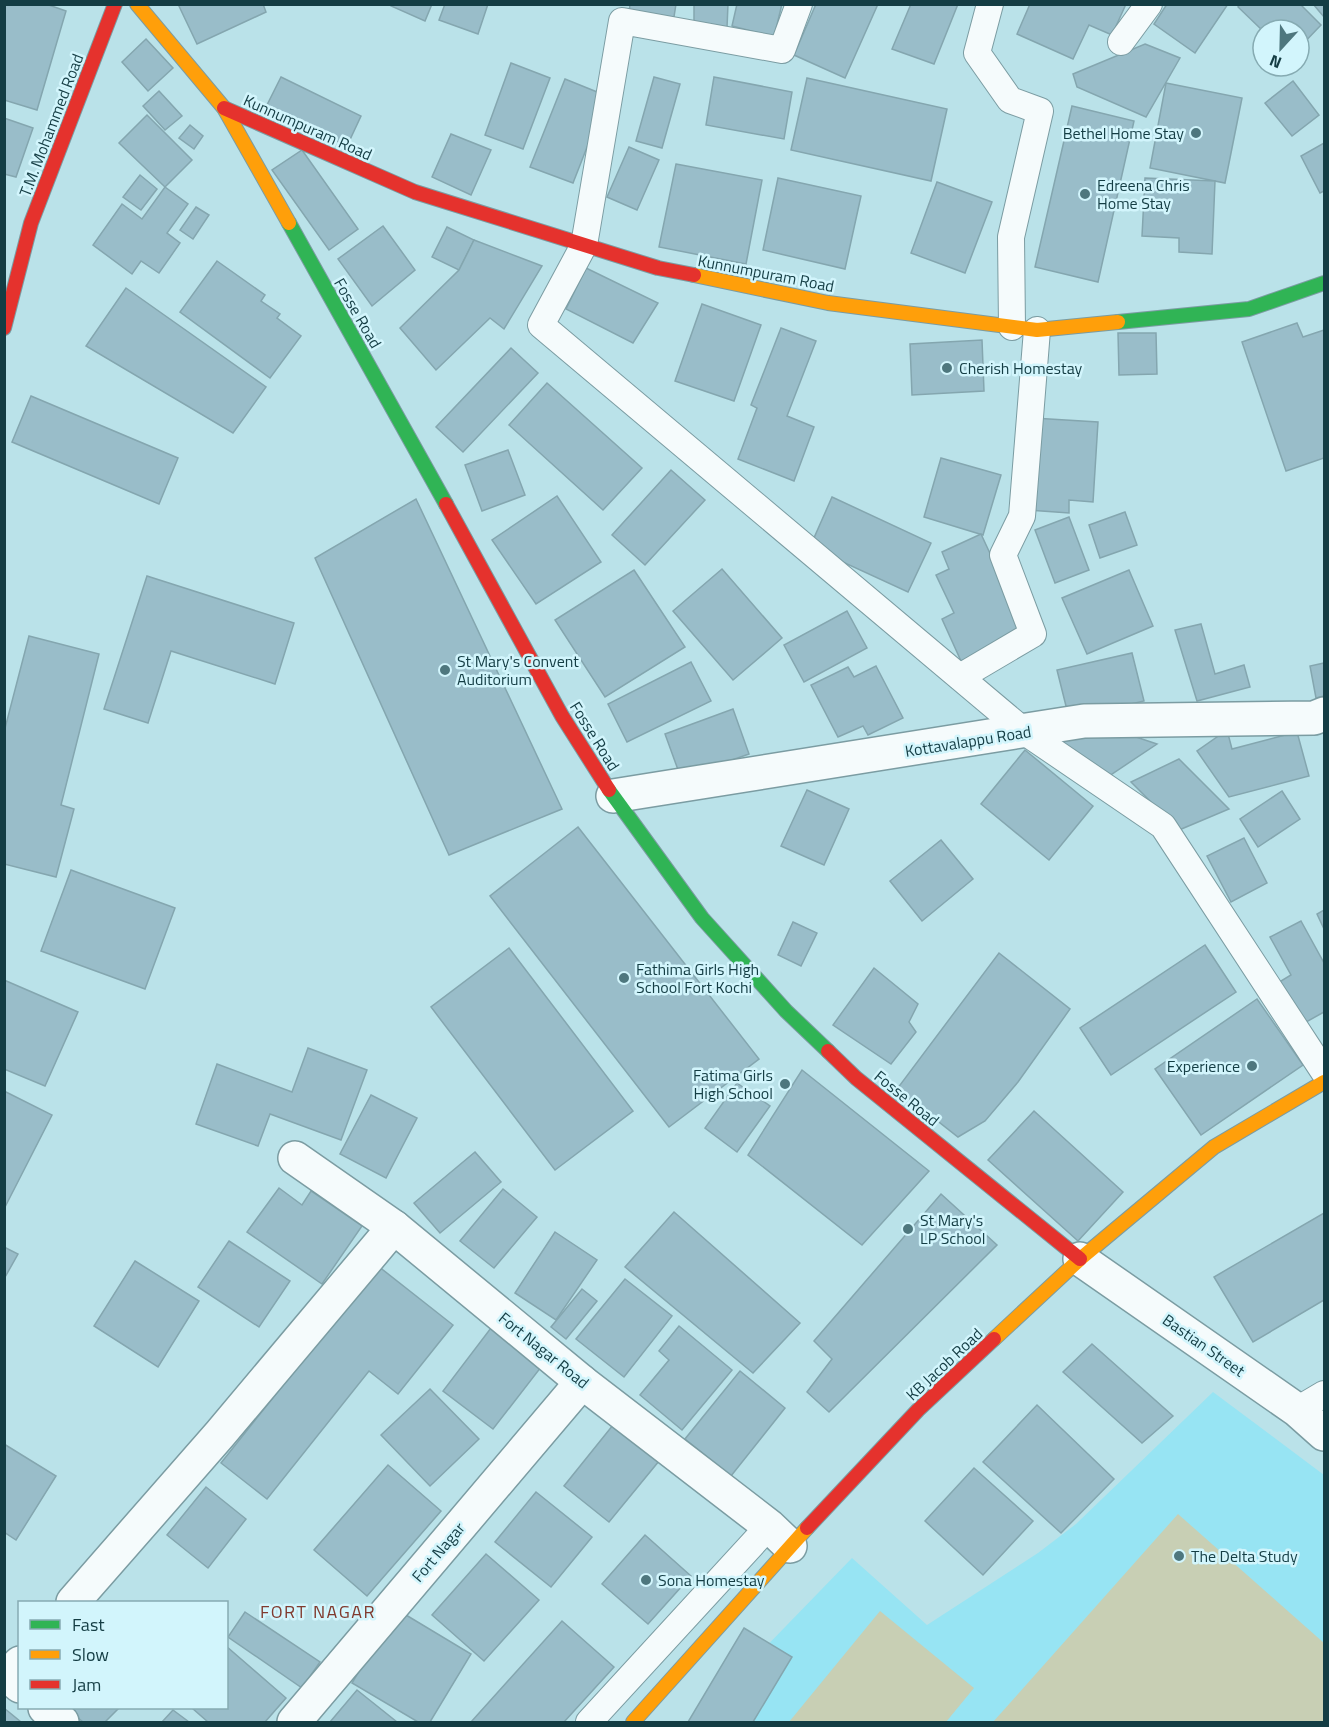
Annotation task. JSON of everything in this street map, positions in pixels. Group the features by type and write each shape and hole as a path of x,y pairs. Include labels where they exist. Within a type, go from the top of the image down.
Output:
{"street":[{"name":"T.M. Mohammed Road","path":"4,328 31,224 115,4"},
{"name":"Fosse Road","path":"136,4 224,108 385,393 562,716 613,796 702,918 786,1011 856,1078 1080,1259"},
{"name":"Kunnumpuram Road","path":"224,108 415,192 658,268 828,303 1037,330 1249,309 1324,283"},
{"name":"Kottavalappu Road","path":"613,796 1084,721 1314,718 1324,714"},
{"name":"KB Jacob Road","path":"633,1722 780,1536 1080,1259 1214,1147 1324,1082"},
{"name":"Fort Nagar Road","path":"295,1158 394,1227 582,1382 780,1536"},
{"path":"73,1601 220,1434 394,1227"},
{"name":"Bastian Street","path":"1080,1259 1297,1410 1324,1434"},
{"name":"Fort Nagar","path":"294,1722 582,1382"},
{"path":"18,1665 8,1676 18,1684"},
{"path":"47,1709 62,1722"}],"lane":[{"path":"799,4 782,50 622,13 584,245 542,325 1025,732 1163,826 1324,1072"},
{"path":"990,4 977,53 1010,100 1040,111 1011,237 1012,327"},
{"path":"1121,42 1149,4"},
{"path":"960,677 1033,634 1003,555 1022,516 1037,330"},
{"path":"1297,1410 1324,1394"},
{"path":"589,1722 780,1536"}],"shaded area":[{"name":"The Delta Study","path":"1213,1392 1324,1475 1324,1722 693,1722 852,1558 927,1625 1038,1553 1076,1524"}],"green space":[{"path":"1178,1514 1324,1643 1324,1722 993,1722"},
{"path":"880,1611 974,1688 946,1722 789,1722"}],"building":[{"path":"4,4 46,4 66,11 37,110 4,100"},
{"path":"178,4 263,4 266,12 197,44"},
{"path":"392,4 432,4 425,21 391,6"},
{"path":"445,4 488,4 478,34 439,20"},
{"path":"630,4 676,4 673,23 629,14"},
{"path":"694,4 728,4 727,28 694,27"},
{"path":"737,4 782,4 774,37 732,26"},
{"path":"816,4 878,4 845,78 794,55"},
{"path":"911,4 958,4 934,64 892,49"},
{"path":"1030,4 1126,4 1112,35 1089,25 1073,59 1017,34"},
{"path":"1167,4 1228,4 1195,53 1154,24"},
{"path":"1240,4 1300,4 1321,25 1311,35 1311,18 1251,19 1238,7"},
{"path":"1313,4 1324,4 1324,17"},
{"path":"146,39 173,68 148,91 122,62"},
{"path":"1145,44 1180,58 1146,117 1077,87 1073,74"},
{"path":"511,63 550,78 523,149 485,135"},
{"path":"281,77 361,116 347,146 266,107"},
{"path":"654,77 680,84 662,148 636,141"},
{"path":"714,77 792,92 784,139 706,125"},
{"path":"807,78 947,109 931,181 791,150"},
{"path":"565,79 607,96 573,183 530,167"},
{"path":"1293,81 1319,115 1292,136 1265,103"},
{"name":"Bethel Home Stay","path":"1166,83 1242,98 1225,183 1150,168"},
{"path":"159,91 182,116 165,130 143,106"},
{"name":"Edreena Chris Home Stay","path":"1072,106 1134,121 1098,282 1035,267"},
{"path":"147,115 192,160 165,187 119,143"},
{"path":"4,118 33,128 16,177 4,174"},
{"path":"190,125 203,136 194,149 179,138"},
{"path":"451,134 491,150 471,195 432,177"},
{"path":"1324,143 1324,191 1320,193 1301,156"},
{"path":"629,147 659,160 637,210 607,197"},
{"path":"302,150 358,229 329,250 272,170"},
{"path":"676,164 762,180 746,264 659,247"},
{"path":"140,175 157,189 141,210 123,197"},
{"path":"778,178 861,196 845,269 763,250"},
{"path":"1145,178 1215,181 1212,254 1179,252 1179,238 1142,236"},
{"path":"937,182 992,202 965,273 911,253"},
{"path":"165,187 188,204 167,233 180,243 159,273 141,261 132,274 93,245 122,204 142,219"},
{"path":"196,207 209,215 193,239 180,230"},
{"path":"383,226 415,270 372,306 338,259"},
{"path":"447,227 474,240 459,270 432,257"},
{"path":"474,240 542,266 504,329 490,318 436,370 400,328 459,270"},
{"path":"217,261 265,295 261,301 280,314 277,318 301,336 270,378 180,312"},
{"path":"586,268 658,303 633,343 566,309"},
{"path":"126,288 266,387 233,433 86,346"},
{"path":"702,304 761,325 734,401 675,381"},
{"path":"1297,323 1303,337 1324,330 1324,458 1286,471 1242,342"},
{"path":"781,328 816,341 787,416 814,427 794,481 738,459 757,408 751,405"},
{"path":"1118,333 1156,333 1157,374 1119,375"},
{"name":"Cherish Homestay","path":"982,340 984,391 912,395 910,344"},
{"path":"511,348 538,373 463,452 436,427"},
{"path":"547,383 642,468 603,510 509,425"},
{"path":"31,396 178,458 159,504 12,442"},
{"path":"1033,418 1098,422 1093,502 1069,500 1069,513 1028,510"},
{"path":"508,450 525,495 482,511 465,465"},
{"path":"941,458 1001,475 983,535 924,517"},
{"path":"671,470 705,500 645,565 612,535"},
{"path":"557,496 601,562 536,604 492,540"},
{"path":"832,497 931,543 908,592 810,547"},
{"path":"416,499 562,809 449,855 315,558"},
{"path":"1125,512 1137,545 1100,558 1089,525"},
{"path":"1069,517 1089,570 1055,583 1035,530"},
{"path":"981,534 1026,631 961,661 942,619 954,613 936,575 949,569 942,552"},
{"path":"722,569 782,638 733,680 673,611"},
{"path":"634,570 685,647 605,697 555,620"},
{"path":"1129,570 1153,626 1087,654 1062,598"},
{"path":"147,576 294,623 275,684 171,651 148,723 104,709"},
{"path":"847,611 867,648 804,682 784,645"},
{"path":"1201,624 1215,674 1244,665 1250,687 1197,701 1175,630"},
{"path":"29,636 99,654 61,805 74,809 56,877 4,864 4,732"},
{"path":"1132,653 1144,701 1069,718 1057,670"},
{"path":"691,662 711,701 627,742 608,704"},
{"path":"1324,663 1324,696 1316,698 1310,666"},
{"path":"876,666 903,718 868,735 863,726 838,737 811,685 848,667 854,677"},
{"path":"733,709 749,754 681,778 665,734"},
{"path":"1115,730 1157,744 1109,776 1056,739"},
{"path":"1227,730 1232,749 1297,732 1309,776 1229,797 1197,751"},
{"path":"1025,750 1093,806 1049,860 981,804"},
{"path":"1179,759 1229,809 1179,830 1131,782"},
{"path":"807,790 849,809 824,865 781,846"},
{"path":"1282,791 1300,819 1258,847 1240,819"},
{"name":"Fathima Girls High School Fort Kochi","path":"578,827 759,1059 669,1127 490,896"},
{"path":"1244,838 1267,883 1231,902 1207,856"},
{"path":"941,840 973,879 922,921 890,881"},
{"path":"71,870 175,908 145,989 41,951"},
{"path":"1324,910 1324,929 1317,914"},
{"path":"1301,921 1324,963 1324,1012 1299,1026 1276,984 1291,975 1270,937"},
{"path":"793,922 817,933 801,966 778,955"},
{"path":"1205,945 1236,992 1111,1075 1080,1028"},
{"path":"509,948 633,1111 555,1170 431,1007"},
{"path":"999,953 1070,1009 1018,1082 985,1121 958,1137 897,1089"},
{"path":"874,968 918,1004 909,1022 916,1032 891,1064 833,1025"},
{"path":"4,980 78,1012 45,1086 4,1069"},
{"path":"1257,999 1303,1065 1201,1135 1155,1069"},
{"path":"308,1048 367,1070 341,1140 270,1114 258,1146 196,1124 217,1064 292,1092"},
{"path":"802,1070 929,1171 862,1245 748,1155"},
{"path":"737,1083 770,1106 737,1152 705,1128"},
{"path":"4,1091 52,1115 4,1209"},
{"path":"371,1095 417,1118 386,1178 340,1154"},
{"path":"1034,1111 1123,1192 1078,1241 988,1160"},
{"path":"475,1152 501,1182 440,1233 414,1203"},
{"path":"279,1188 302,1205 311,1191 362,1226 322,1284 247,1232"},
{"path":"503,1189 537,1217 494,1268 460,1241"},
{"path":"941,1194 997,1245 829,1412 807,1392 832,1359 814,1341"},
{"path":"674,1212 800,1323 753,1373 625,1267"},
{"path":"1324,1213 1324,1300 1253,1342 1214,1277"},
{"path":"555,1232 597,1260 556,1320 515,1293"},
{"path":"229,1241 290,1281 259,1327 198,1287"},
{"path":"4,1247 18,1254 4,1279"},
{"path":"135,1261 199,1301 158,1367 94,1326"},
{"path":"378,1266 453,1325 398,1394 369,1371 267,1499 221,1463"},
{"path":"625,1279 672,1316 624,1377 576,1339"},
{"path":"582,1289 597,1301 566,1339 551,1327"},
{"path":"494,1324 545,1362 493,1429 443,1391"},
{"path":"679,1326 732,1370 682,1430 640,1395 669,1360 659,1351"},
{"path":"1092,1344 1173,1416 1142,1443 1063,1372"},
{"path":"740,1371 785,1408 731,1476 685,1439"},
{"path":"430,1389 479,1439 430,1486 381,1435"},
{"path":"1037,1405 1114,1479 1061,1533 983,1462"},
{"path":"613,1425 659,1461 609,1522 564,1486"},
{"path":"4,1444 56,1476 16,1540 4,1532"},
{"path":"388,1465 441,1511 367,1596 314,1550"},
{"path":"974,1468 1033,1521 983,1575 925,1521"},
{"path":"206,1487 246,1519 208,1568 167,1535"},
{"path":"536,1492 592,1537 551,1587 495,1542"},
{"name":"Sona Homestay","path":"645,1535 691,1576 648,1624 602,1584"},
{"path":"486,1554 539,1600 484,1661 432,1615"},
{"path":"396,1609 471,1654 430,1722 418,1722 352,1683"},
{"path":"245,1612 320,1662 302,1688 228,1637"},
{"path":"562,1621 614,1667 564,1722 471,1722"},
{"path":"744,1628 792,1657 753,1722 688,1722"},
{"path":"228,1648 286,1698 265,1722 208,1722 193,1709 228,1709"},
{"path":"357,1690 397,1722 330,1722"},
{"path":"4,1708 21,1722 4,1722"},
{"path":"67,1709 118,1709 105,1722 83,1722"},
{"path":"173,1710 189,1722 162,1722"}],"traffic: fast":[{"path":"289,223 446,504"},
{"path":"1118,322 1249,309 1324,283"},
{"path":"609,790 702,918 786,1011 828,1051"}],"traffic: slow":[{"path":"137,4 224,108 289,223"},
{"path":"694,275 828,303 1037,330 1118,322"},
{"path":"994,1339 1080,1259 1214,1147 1324,1082"},
{"path":"633,1722 807,1528"}],"traffic: jam":[{"path":"4,328 31,223 115,4"},
{"path":"224,108 415,192 658,268 694,275"},
{"path":"446,504 562,716 609,790"},
{"path":"828,1051 856,1078 1080,1259"},
{"path":"807,1528 918,1410 994,1339"}],"place":[{"name":"Bethel Home Stay","path":"1196,133"},
{"name":"Edreena Chris Home Stay","path":"1085,194"},
{"name":"Cherish Homestay","path":"947,368"},
{"name":"St Mary's Convent Auditorium","path":"445,670"},
{"name":"Fathima Girls High School Fort Kochi","path":"624,978"},
{"name":"Experience","path":"1252,1066"},
{"name":"Fatima Girls High School","path":"785,1084"},
{"name":"St Mary's LP School","path":"908,1229"},
{"name":"The Delta Study","path":"1179,1556"},
{"name":"Sona Homestay","path":"646,1580"}],"district":[{"name":"FORT NAGAR","path":"318,1611"}]}
